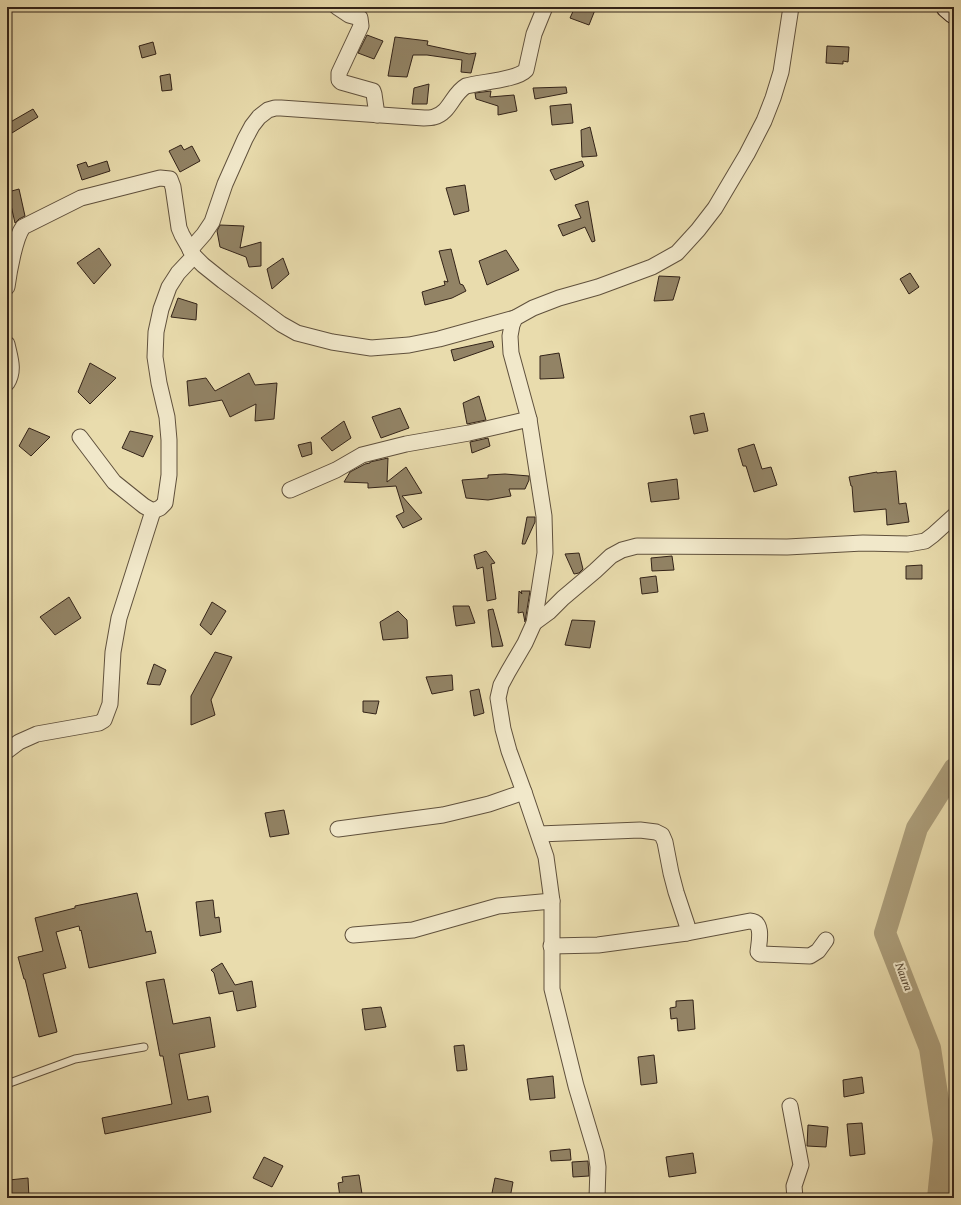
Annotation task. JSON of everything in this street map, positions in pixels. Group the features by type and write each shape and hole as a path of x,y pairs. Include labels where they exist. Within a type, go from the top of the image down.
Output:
{"street":[{"path":"337,7 349,15 360,18 361,22 361,26 339,73 339,80 341,82 372,91 374,94 377,115"},
{"path":"7,751 32,736 99,723 104,720 110,704 113,652 119,618 153,511 166,503 169,475 170,440 167,417 159,383 156,357 156,332 161,309 169,287 212,222 225,184 252,126 259,117 268,110 275,108 424,118 434,117 443,113 457,93 466,86 512,77 524,73 534,34 545,7"},
{"path":"7,287 20,232 24,227 81,198 160,178 170,178 173,187 179,228 192,253 212,272 281,324 297,333 332,342 371,348 439,339 515,318 533,308 559,298 598,287 652,267 677,253 698,230 715,208 748,154 764,121 781,72 791,7"},
{"path":"947,7 954,13"},
{"path":"515,318 510,336 511,353 529,419 544,516 545,553 534,623 525,643 501,685 498,698 503,729 509,751 546,857 552,901 552,989 576,1086 596,1153 598,1166 596,1198"},
{"path":"7,344 12,369 11,376 7,383"},
{"path":"290,490 336,470 362,455 406,444 469,433 529,419"},
{"path":"80,437 114,482 144,506 153,511"},
{"path":"534,623 549,612 611,556 622,550 636,546 788,547 863,543 908,544 925,541 934,535 954,516"},
{"path":"338,829 425,816 443,815 489,804 524,792"},
{"path":"539,834 640,830 656,832 662,835 665,842 676,892 687,924 687,933"},
{"path":"353,935 413,930 498,906 552,901"},
{"path":"551,946 598,945 687,933 750,921 755,921 758,924 758,952 760,954 810,956 818,951 826,940"},
{"path":"790,1106 801,1160 799,1174 794,1186 795,1198"}],"lane":[{"path":"7,1084 75,1059 144,1046"}],"building":[{"path":"575,7 588,7 595,10 589,25 570,18"},
{"path":"367,35 383,41 374,59 358,53"},
{"path":"395,37 428,41 427,45 469,54 476,53 471,73 461,72 462,60 427,55 413,55 407,77 388,76"},
{"path":"153,42 156,54 142,58 139,46"},
{"path":"827,46 849,47 848,62 843,61 843,64 826,63"},
{"path":"170,74 172,90 162,91 160,76"},
{"path":"429,84 427,104 412,104 414,88"},
{"path":"566,87 567,93 535,99 533,88"},
{"path":"491,91 490,97 514,95 517,111 498,115 498,106 476,99 475,93"},
{"path":"571,104 573,123 552,125 550,106"},
{"path":"33,109 38,117 7,136 7,124"},
{"path":"590,127 597,156 582,157 581,130"},
{"path":"181,145 184,150 192,146 200,161 180,172 169,151"},
{"path":"107,161 110,171 82,180 77,165 86,162 88,167"},
{"path":"582,161 584,166 555,180 550,170"},
{"path":"465,185 469,211 454,215 446,188"},
{"path":"19,189 25,216 15,223 8,192"},
{"path":"588,201 595,241 592,242 585,227 563,236 558,225 581,218 575,205"},
{"path":"220,225 244,226 240,248 261,242 261,266 249,267 246,257 220,247 217,231"},
{"path":"99,248 111,265 94,284 77,263"},
{"path":"451,249 460,284 463,285 466,291 452,298 425,305 422,292 445,285 444,281 448,282 439,251"},
{"path":"506,250 519,270 487,285 479,261"},
{"path":"283,258 289,274 272,289 267,269"},
{"path":"910,273 919,287 909,294 900,279"},
{"path":"659,276 680,277 673,300 654,301"},
{"path":"178,298 197,304 196,320 171,317"},
{"path":"492,341 494,347 454,361 451,350"},
{"path":"559,353 564,378 540,379 540,356"},
{"path":"90,363 116,378 90,404 78,392"},
{"path":"249,373 255,385 277,383 274,419 255,421 256,404 230,417 222,400 189,406 187,381 206,378 215,391"},
{"path":"479,396 486,420 467,424 463,403"},
{"path":"400,408 409,428 381,438 372,417"},
{"path":"704,413 708,431 694,434 690,416"},
{"path":"344,421 351,438 332,451 321,438"},
{"path":"29,428 50,437 31,456 19,446"},
{"path":"130,431 153,436 143,457 122,448"},
{"path":"488,438 490,446 472,453 470,442"},
{"path":"311,442 312,454 302,457 298,445"},
{"path":"754,444 762,469 771,467 777,485 754,492 746,466 743,466 738,449"},
{"path":"388,458 387,482 406,467 422,493 402,496 422,519 403,528 396,516 404,512 396,486 368,488 368,483 344,482 350,472 370,462"},
{"path":"896,471 899,504 906,503 909,522 887,525 886,509 854,512 852,486 849,477 877,472"},
{"path":"505,474 529,476 525,489 509,489 511,496 488,500 466,498 462,480 488,478 488,475"},
{"path":"677,479 679,499 651,502 648,483"},
{"path":"527,517 535,517 535,522 525,544 522,544"},
{"path":"486,551 495,563 491,564 496,599 487,601 483,567 477,569 474,555"},
{"path":"579,553 583,569 579,573 574,574 565,554"},
{"path":"672,556 674,570 652,571 651,558"},
{"path":"922,565 922,579 906,579 906,566"},
{"path":"656,576 658,592 642,594 640,578"},
{"path":"519,591 522,594 521,591 530,591 525,622 523,612 518,613"},
{"path":"69,597 81,618 55,635 40,617"},
{"path":"212,602 226,611 211,635 200,625"},
{"path":"453,606 469,606 475,623 456,626"},
{"path":"493,609 503,646 492,647 488,610"},
{"path":"398,611 407,620 408,638 383,640 380,622"},
{"path":"572,620 595,621 590,648 565,645"},
{"path":"215,652 232,657 211,700 215,715 191,725 191,696"},
{"path":"154,664 166,670 160,685 147,684"},
{"path":"452,675 453,690 432,694 426,677"},
{"path":"479,689 484,713 474,716 470,691"},
{"path":"363,701 379,701 376,714 363,712"},
{"path":"284,810 289,834 270,837 265,813"},
{"path":"137,893 146,932 151,931 156,953 89,968 79,926 56,932 66,968 43,974 57,1032 39,1037 18,957 43,951 35,918 75,908 75,906"},
{"path":"213,900 215,918 219,917 221,932 200,936 196,902"},
{"path":"222,963 235,985 252,981 256,1007 237,1011 233,991 219,994 214,973 211,970"},
{"path":"164,979 173,1024 210,1017 215,1047 179,1054 188,1100 208,1096 211,1112 105,1134 102,1118 172,1104 163,1056 160,1056 146,982"},
{"path":"693,1000 695,1029 678,1031 677,1018 671,1019 670,1008 676,1007 676,1001"},
{"path":"381,1007 386,1027 365,1030 362,1009"},
{"path":"464,1045 467,1070 457,1071 454,1046"},
{"path":"654,1055 657,1083 641,1085 638,1057"},
{"path":"553,1076 555,1098 530,1100 527,1079"},
{"path":"862,1077 864,1093 844,1097 843,1080"},
{"path":"862,1123 865,1154 850,1156 847,1124"},
{"path":"808,1125 828,1127 826,1147 807,1146"},
{"path":"570,1149 571,1160 551,1161 550,1151"},
{"path":"693,1153 696,1173 669,1177 666,1157"},
{"path":"264,1157 283,1166 272,1187 253,1178"},
{"path":"588,1161 589,1176 573,1177 572,1162"},
{"path":"359,1175 362,1194 340,1197 338,1183 343,1182 342,1177"},
{"path":"28,1178 29,1198 11,1198 9,1180"},
{"path":"495,1178 513,1182 510,1198 491,1198"}],"waterway":[{"name":"Naura","path":"938,1198 944,1140 930,1048 885,933 917,828 954,769"}]}
